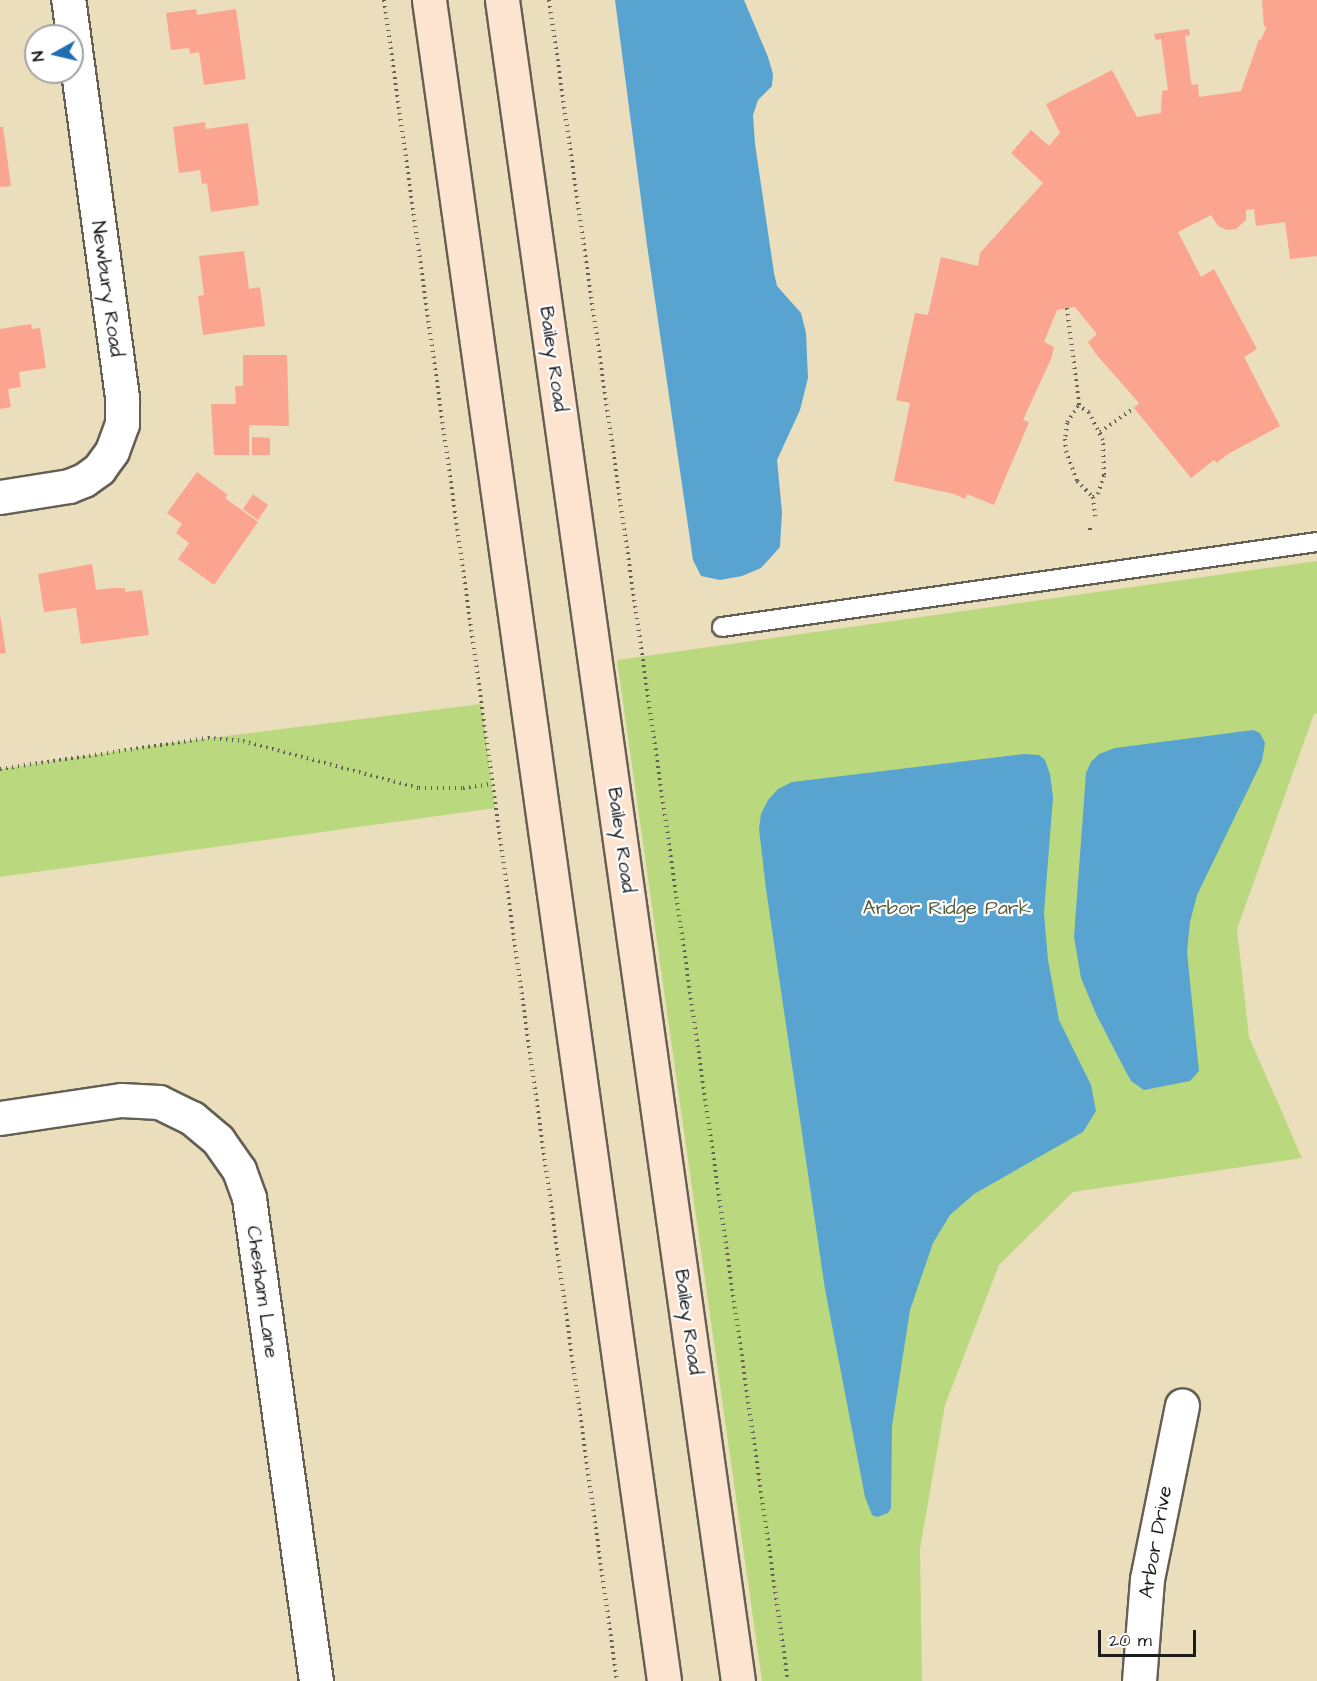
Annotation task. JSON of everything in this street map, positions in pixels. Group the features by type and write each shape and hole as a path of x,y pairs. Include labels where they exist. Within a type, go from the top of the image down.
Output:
{"main road":[{"path":"429,0 664,1681"},
{"name":"Bailey Road","path":"502,0 738,1681"}],"street":[{"name":"Newbury Road","path":"0,497 69,486 84,480 99,469 112,451 122,424 122,397 68,0"},
{"name":"Chesham Lane","path":"0,1118 122,1100 159,1102 192,1118 218,1140 239,1170 249,1198 316,1681"},
{"name":"Arbor Drive","path":"1139,1681 1147,1580 1182,1405"}],"lane":[{"path":"722,627 1317,542"}],"path":[{"path":"384,0 617,1681"},
{"path":"549,0 788,1681"},
{"path":"1066,308 1079,405 1089,412 1100,432 1104,447 1104,475 1098,494 1092,497"},
{"path":"1079,405 1074,408 1067,423 1065,444 1075,477 1092,497 1096,521"},
{"path":"1100,432 1134,408"},
{"path":"0,769 208,738 243,741 419,788 463,788 493,784"}],"green space":[{"name":"Arbor Ridge Park","path":"1317,561 1317,713 1314,714 1237,929 1249,1037 1302,1158 1073,1192 999,1265 945,1405 920,1549 922,1681 762,1681 617,660"},
{"path":"481,704 495,808 0,877 0,769 178,742"}],"water":[{"path":"615,0 744,0 773,74 772,86 758,100 753,115 755,144 774,273 777,286 801,313 806,333 808,378 800,410 777,460 782,512 780,547 761,568 742,576 720,580 701,576 693,560 647,245"},
{"path":"1253,730 1260,733 1265,743 1262,761 1197,895 1190,922 1187,952 1199,1071 1190,1081 1144,1090 1131,1081 1096,1014 1081,978 1074,937 1086,773 1091,762 1099,754 1115,748"},
{"path":"1024,754 1039,755 1045,760 1050,774 1053,797 1044,913 1048,960 1059,1020 1091,1085 1096,1111 1083,1132 974,1194 950,1215 933,1243 910,1310 892,1426 891,1508 888,1513 877,1517 872,1515 865,1497 825,1289 766,889 759,829 761,814 768,800 778,789 792,782"}],"building":[{"path":"1262,0 1317,0 1317,256 1290,259 1285,222 1256,226 1254,209 1246,210 1246,220 1236,229 1227,230 1218,226 1211,215 1178,232 1201,277 1214,269 1257,349 1244,357 1280,426 1228,454 1217,463 1214,460 1191,478 1134,408 1139,403 1095,353 1088,342 1097,334 1075,307 1067,308 1057,310 1044,342 1054,347 1051,359 1023,420 1029,422 994,505 967,494 965,499 954,494 894,481 910,403 896,400 915,313 928,315 941,257 978,266 980,253 1043,183 1011,153 1031,130 1049,146 1060,133 1046,104 1112,70 1137,117 1161,113 1162,91 1168,90 1161,39 1156,40 1154,34 1189,29 1190,35 1185,36 1191,81 1192,85 1198,84 1199,97 1241,91 1259,39 1261,40 1267,26 1264,27"},
{"path":"196,9 197,15 236,9 246,79 204,85 199,52 190,54 189,48 171,50 166,13"},
{"path":"205,122 206,129 248,123 259,205 211,212 207,183 202,184 200,170 179,173 173,127"},
{"path":"0,127 3,127 11,186 0,187"},
{"path":"244,251 249,289 260,287 265,326 203,335 198,296 204,295 199,256"},
{"path":"31,324 32,329 40,328 46,368 19,372 21,387 8,389 11,407 0,409 0,329"},
{"path":"243,355 287,355 289,426 249,425 249,455 214,455 211,404 236,404 235,386 243,386"},
{"path":"252,437 270,438 270,455 252,455"},
{"path":"197,472 228,495 225,498 258,522 214,585 178,559 189,543 176,533 182,524 167,513"},
{"path":"253,494 268,505 258,520 243,509"},
{"path":"92,564 96,590 125,588 125,592 142,590 149,635 81,644 76,608 44,612 38,574"},
{"path":"0,615 6,653 0,654"}]}
